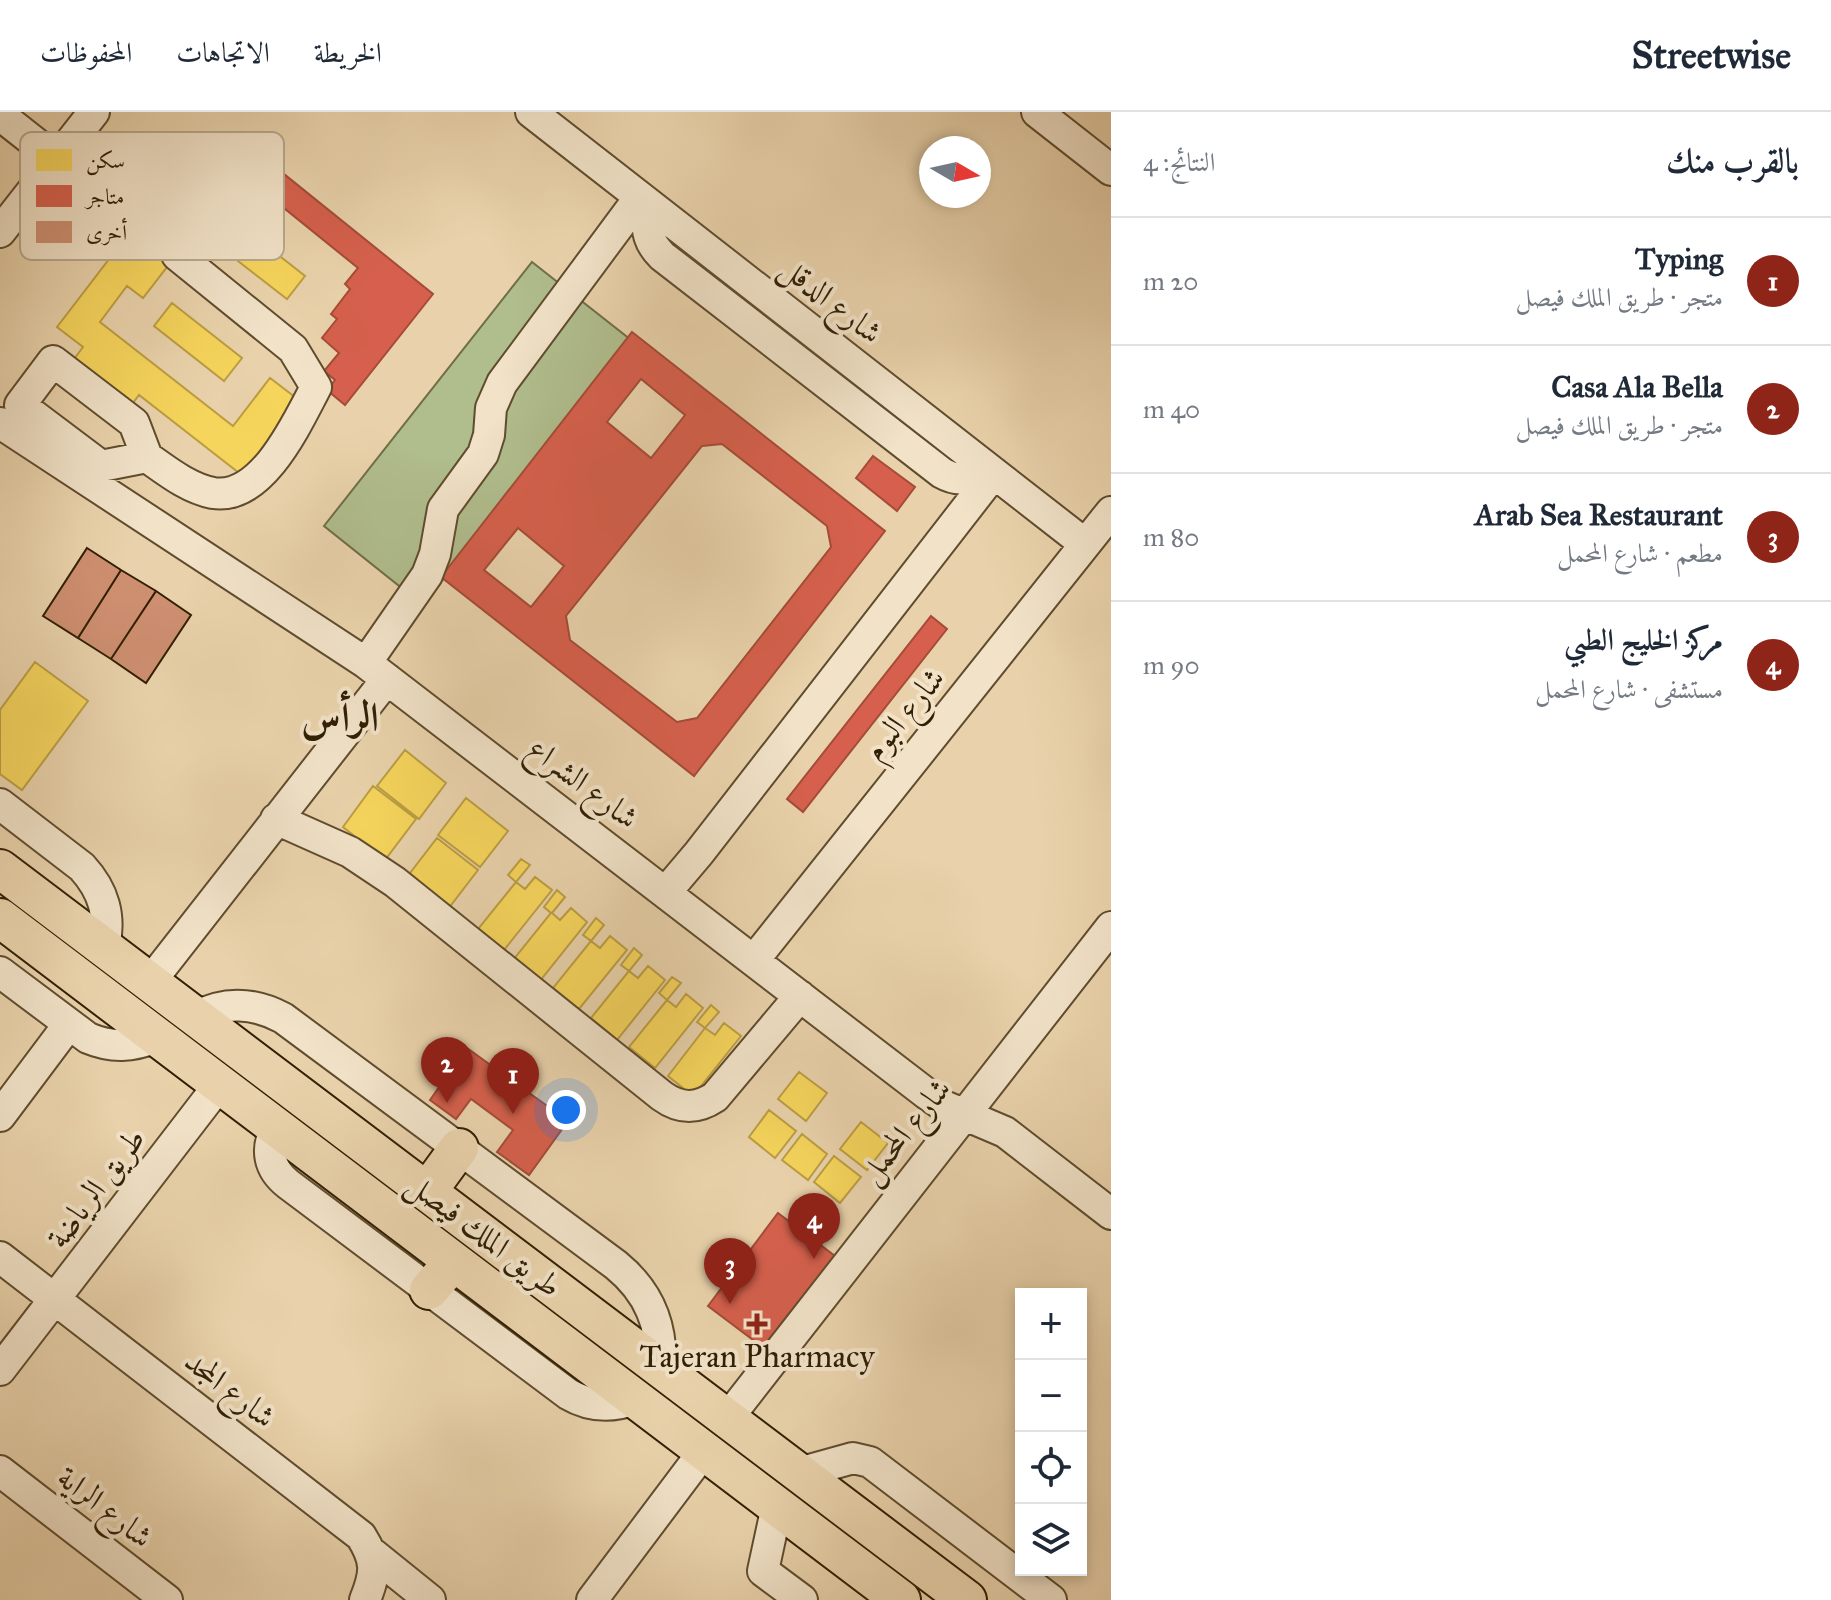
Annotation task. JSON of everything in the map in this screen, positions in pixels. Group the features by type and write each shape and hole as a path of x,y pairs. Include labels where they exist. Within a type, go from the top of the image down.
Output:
{"main road":[{"name":"طريق الملك فيصل","path":"0,869 967,1600"},
{"name":"طريق الملك فيصل","path":"0,918 276,1129 441,1276 635,1399 901,1600"},
{"path":"427,1192 459,1148"},
{"path":"860,1569 877,1571 891,1565 895,1555 891,1542"}],"street":[{"path":"79,132 94,112"},
{"name":"شارع الدقل","path":"531,112 1085,544"},
{"path":"1037,112 1111,170"},
{"path":"0,115 22,132"},
{"path":"646,202 647,224 655,250 798,362 942,473 950,477 968,478 989,469"},
{"path":"150,982 276,819 377,671 427,575 435,554 443,509 483,454 489,435 491,408 502,383 646,202"},
{"path":"0,232 20,207"},
{"path":"147,457 101,466 20,405 53,361 134,423 147,457 195,488 215,493 237,492 255,480 287,440 316,387 293,349 183,260"},
{"path":"798,362 818,336"},
{"name":"شارع الشراع","path":"0,423 377,671 927,1094 1005,1132 1111,1214"},
{"path":"101,466 134,423"},
{"path":"666,892 699,853 989,469"},
{"name":"شارع البوم","path":"754,960 1111,512"},
{"path":"0,804 92,877 105,904 107,933 104,948"},
{"path":"276,819 350,852 395,882 662,1096 678,1105 697,1106 715,1097 800,996"},
{"name":"شارع المحمل","path":"727,1419 1111,927"},
{"path":"0,972 88,1038 115,1046 129,1046 156,1037"},
{"path":"195,1017 208,1010 234,1004 260,1007 272,1012 629,1275 649,1302 656,1318 660,1334 660,1368"},
{"path":"0,1116 69,1024"},
{"name":"طريق الرياضة","path":"0,1370 219,1085"},
{"name":"شارع المجد","path":"0,1257 361,1536 373,1554 430,1600"},
{"path":"592,1600 704,1451"},
{"path":"799,1473 853,1458 870,1462 1051,1600"},
{"name":"شارع الراية","path":"0,1471 167,1600"},
{"path":"777,1506 763,1571 802,1600"},
{"path":"365,1600 372,1582 373,1554"}],"green space":[{"path":"532,262 631,340 423,605 324,526"}],"building: سكن":[{"path":"284,259 305,276 287,299 237,260"},
{"path":"108,260 172,260 143,298 127,286 100,322 233,426 270,378 300,401 243,476 139,395 127,411 69,366 83,347 57,327"},
{"path":"172,303 242,358 224,381 154,326"},
{"path":"35,662 88,701 22,790 0,774 0,710"},
{"path":"405,750 446,783 419,819 377,786"},
{"path":"373,786 416,819 385,860 343,827"},
{"path":"466,798 508,831 480,867 438,835"},
{"path":"437,838 478,870 448,909 407,877"},
{"path":"521,859 530,865 516,882 508,875"},
{"path":"535,877 552,890 504,950 478,929 516,882 525,889"},
{"path":"557,890 565,897 552,913 560,920 571,908 587,922 539,982 513,960 551,913 544,907"},
{"path":"596,918 604,925 591,941 583,935"},
{"path":"610,936 627,950 579,1009 553,988 591,941 600,948"},
{"path":"634,948 642,955 629,971 621,965"},
{"path":"648,966 665,980 617,1040 591,1018 629,971 638,978"},
{"path":"672,977 681,983 667,1000 659,993"},
{"path":"686,994 703,1008 655,1068 629,1047 667,1000 676,1007"},
{"path":"711,1005 719,1012 705,1028 697,1022"},
{"path":"724,1023 741,1036 693,1096 668,1076 705,1028 715,1035"},
{"path":"799,1072 827,1093 806,1121 778,1099"},
{"path":"769,1110 796,1131 775,1158 749,1137"},
{"path":"861,1122 888,1143 867,1170 840,1149"},
{"path":"802,1134 827,1154 808,1180 782,1160"},
{"path":"834,1156 861,1177 840,1203 814,1182"}],"building: متاجر":[{"path":"284,174 433,294 345,405 327,390 335,380 324,371 339,353 322,338 337,319 331,314 350,289 345,284 358,268 284,208"},
{"path":"632,332 885,531 694,776 441,577","holes":["641,379 685,415 651,458 607,422","722,444 827,526 831,547 697,718 677,722 570,640 566,616 702,446","518,528 564,566 531,607 484,570"]},
{"path":"873,456 915,487 897,511 856,478"},
{"path":"931,616 947,629 803,812 787,799"},
{"path":"467,1048 568,1121 529,1175 497,1152 513,1130 471,1099 456,1119 430,1100"},
{"path":"778,1213 835,1256 765,1349 708,1306"}],"building: أخرى":[{"path":"87,548 121,570 78,638 43,616"},
{"path":"121,570 156,591 111,659 78,638"},
{"path":"156,591 191,615 146,683 111,659"}],"place":[{"name":"Casa Ala Bella","path":"447,1103"},
{"name":"Typing","path":"513,1114"},
{"name":"مركز الخليج الطبي","path":"814,1259"},
{"name":"Arab Sea Restaurant","path":"730,1304"},
{"name":"Tajeran Pharmacy","path":"757,1324"}],"district":[{"name":"الرأس","path":"340,717"}]}
